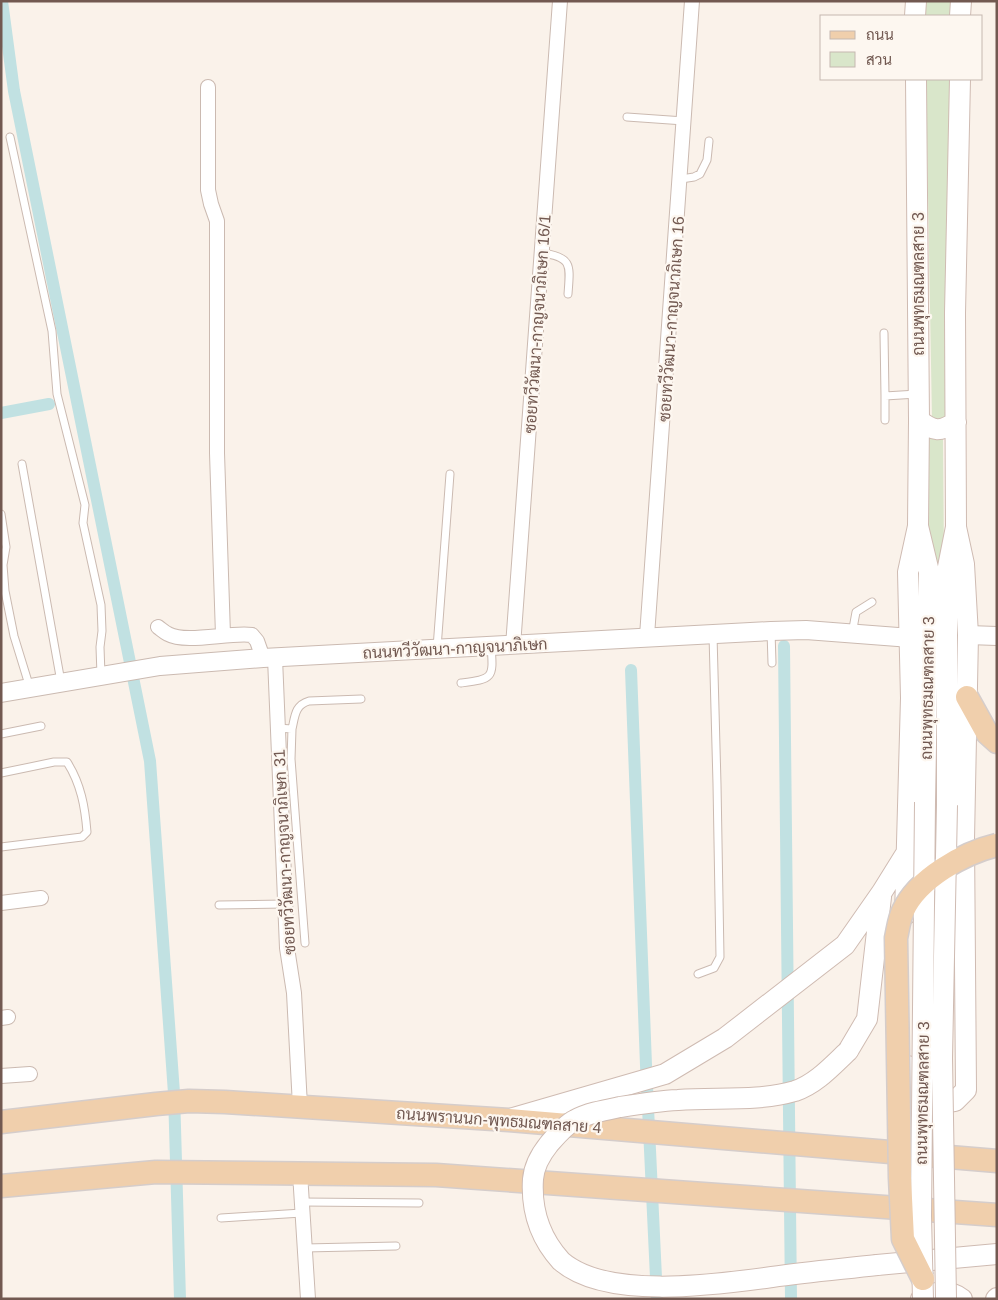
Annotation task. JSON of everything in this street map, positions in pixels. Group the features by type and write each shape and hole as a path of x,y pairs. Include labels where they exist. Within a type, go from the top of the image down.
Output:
{"main road":[{"path":"915,15 916,1"},
{"path":"960,1 960,15"},
{"name":"ถนนพุทธมณฑลสาย 3","path":"916,80 919,394 918,526 930,572 925,802 922,1292"},
{"name":"ถนนพุทธมณฑลสาย 3","path":"946,1299 942,1058 947,805 947,572 956,527 955,313 960,80"},
{"path":"919,420 928,427 937,430 946,428 956,422"},
{"path":"918,526 908,572 911,638 905,901 909,1091 918,1101 929,1104 944,1104 955,1101 966,1090 964,839 968,636 964,564 956,527"},
{"path":"967,698 987,733 997,742"},
{"path":"962,1299 952,1294 927,1294 922,1292 904,1239 900,1178 896,938 903,910 925,883 950,864 982,849 997,845"},
{"path":"509,1120 666,1074 724,1038 845,945 882,892 906,853"},
{"path":"882,892 867,1019 848,1052 816,1080 796,1090 767,1097 723,1100 678,1100 635,1105 602,1110 574,1120 554,1138 542,1153 534,1171 532,1197 537,1222 548,1246 563,1264 584,1279 602,1286 627,1290 664,1291 807,1272 997,1254"},
{"name":"ถนนพรานนก-พุทธมณฑลสาย 4","path":"1,1122 156,1104 207,1102 300,1106 509,1120 997,1161"},
{"path":"1,1186 156,1172 436,1175 997,1215"}],"street":[{"name":"ซอยทวีวัฒนา-กาญจนาภิเษก 16/1","path":"513,646 560,1"},
{"name":"ซอยทวีวัฒนา-กาญจนาภิเษก 16","path":"647,636 681,179 692,1"},
{"path":"208,87 208,190 217,221 217,453 223,635"},
{"path":"158,627 169,634 181,638 252,635 269,658"},
{"name":"ถนนทวีวัฒนา-กาญจนาภิเษก","path":"1,693 160,666 269,658 513,646 647,636 771,631 806,630 911,638"},
{"path":"968,636 997,636"},
{"name":"ซอยทวีวัฒนา-กาญจนาภิเษก 31","path":"269,658 278,728 286,948 294,993 300,1106"},
{"path":"1,903 41,898"},
{"path":"1,1076 30,1074"},
{"path":"300,1173 308,1299"}],"lane":[{"path":"628,117 684,121"},
{"path":"10,137 52,331 57,394 85,505 83,523 100,605 102,631 100,647 109,674"},
{"path":"681,179 700,174 707,160 709,141"},
{"path":"542,253 562,257 567,262 569,274 568,294"},
{"path":"884,333 885,420"},
{"path":"885,396 919,394"},
{"path":"22,464 61,682"},
{"path":"437,649 450,474"},
{"path":"1,514 6,548 3,565 5,591 14,636 30,688"},
{"path":"852,635 856,612 872,602"},
{"path":"771,631 772,663"},
{"path":"698,974 714,968 720,957 718,784 713,633"},
{"path":"461,683 488,677 492,672 491,646"},
{"path":"305,943 291,759 292,729 296,711 302,703 309,701 361,699"},
{"path":"1,734 41,726"},
{"path":"278,728 292,729"},
{"path":"1,773 54,762 67,762 74,774 84,802 87,832 82,837 1,847"},
{"path":"219,905 284,904"},
{"path":"221,1218 302,1208 419,1203"},
{"path":"305,1248 396,1246"}],"green space":[{"path":"925,1 954,1 954,15 925,15"},
{"path":"926,80 954,80 946,422 932,420"},
{"path":"927,437 943,439 944,560 938,583 926,535"}],"waterway":[{"path":"2,1 14,91 150,761 174,1093 180,1299"},
{"path":"1,413 49,404"},
{"path":"784,646 791,1299"},
{"path":"631,670 657,1299"}]}
